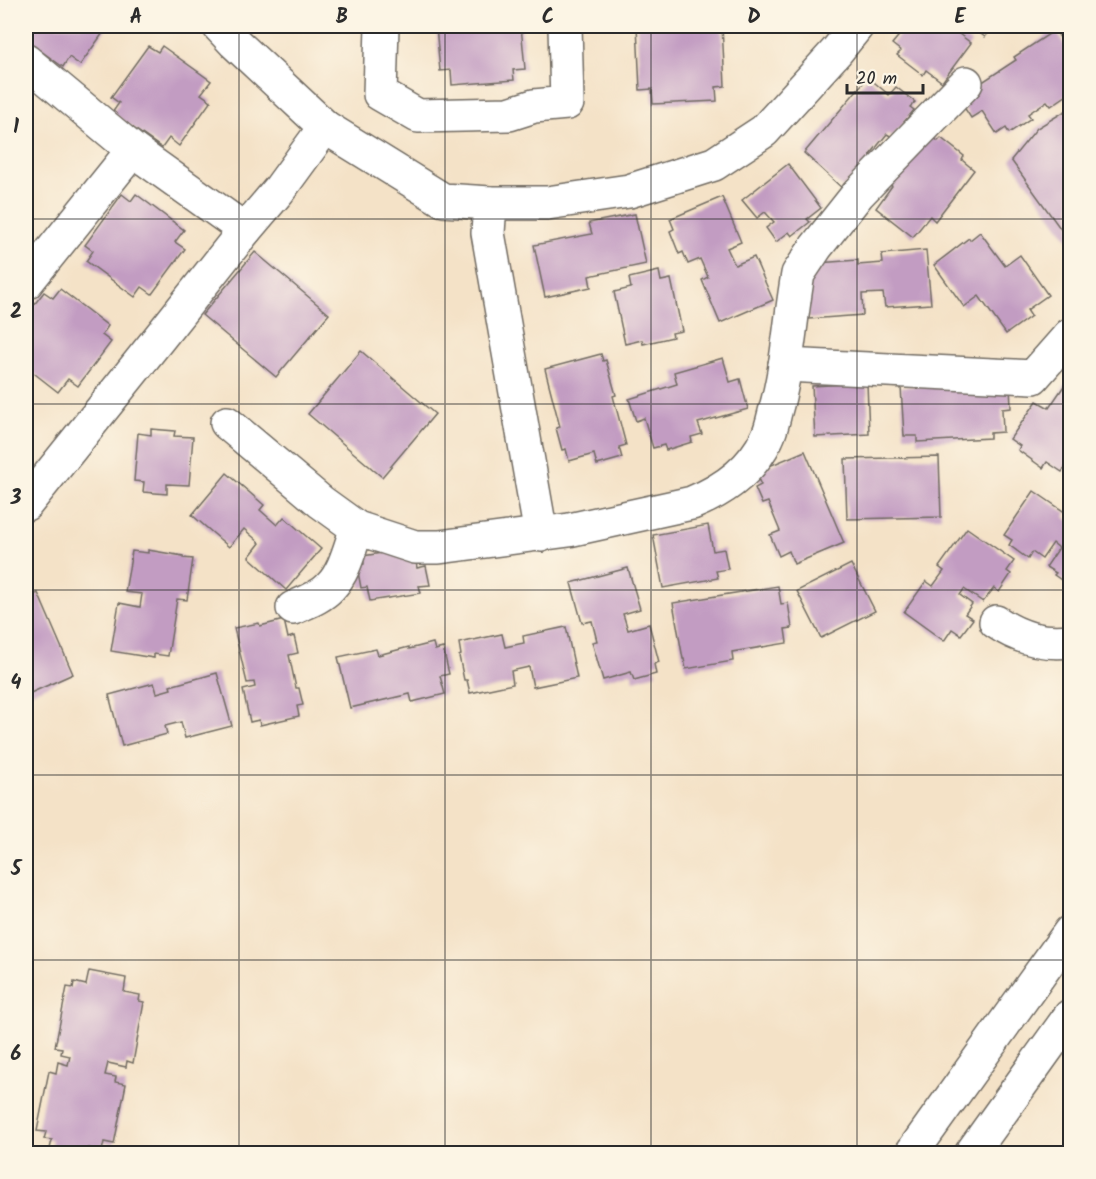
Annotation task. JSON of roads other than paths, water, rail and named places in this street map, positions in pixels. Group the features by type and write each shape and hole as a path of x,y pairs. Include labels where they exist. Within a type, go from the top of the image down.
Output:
{"street":[{"path":"219,26 325,127 443,200 490,203 547,203 630,191 714,164 764,131 857,26"},
{"path":"382,26 380,94 418,116 509,114 534,106 567,103 565,26"},
{"path":"26,61 133,150 245,230"},
{"path":"227,423 321,502 357,528 415,547 439,547 541,535 692,503 708,496 723,488 749,465 768,436 779,400 798,274 807,258 858,194 966,83"},
{"path":"26,504 279,190 325,127"},
{"path":"26,284 133,150"},
{"path":"490,203 488,233 541,535"},
{"path":"785,365 1033,377 1071,335"},
{"path":"293,608 331,587 344,566 357,528"},
{"path":"996,622 1008,630 1036,640 1055,643 1071,641"},
{"path":"911,1154 1071,932"},
{"path":"971,1154 1071,1016"}]}
